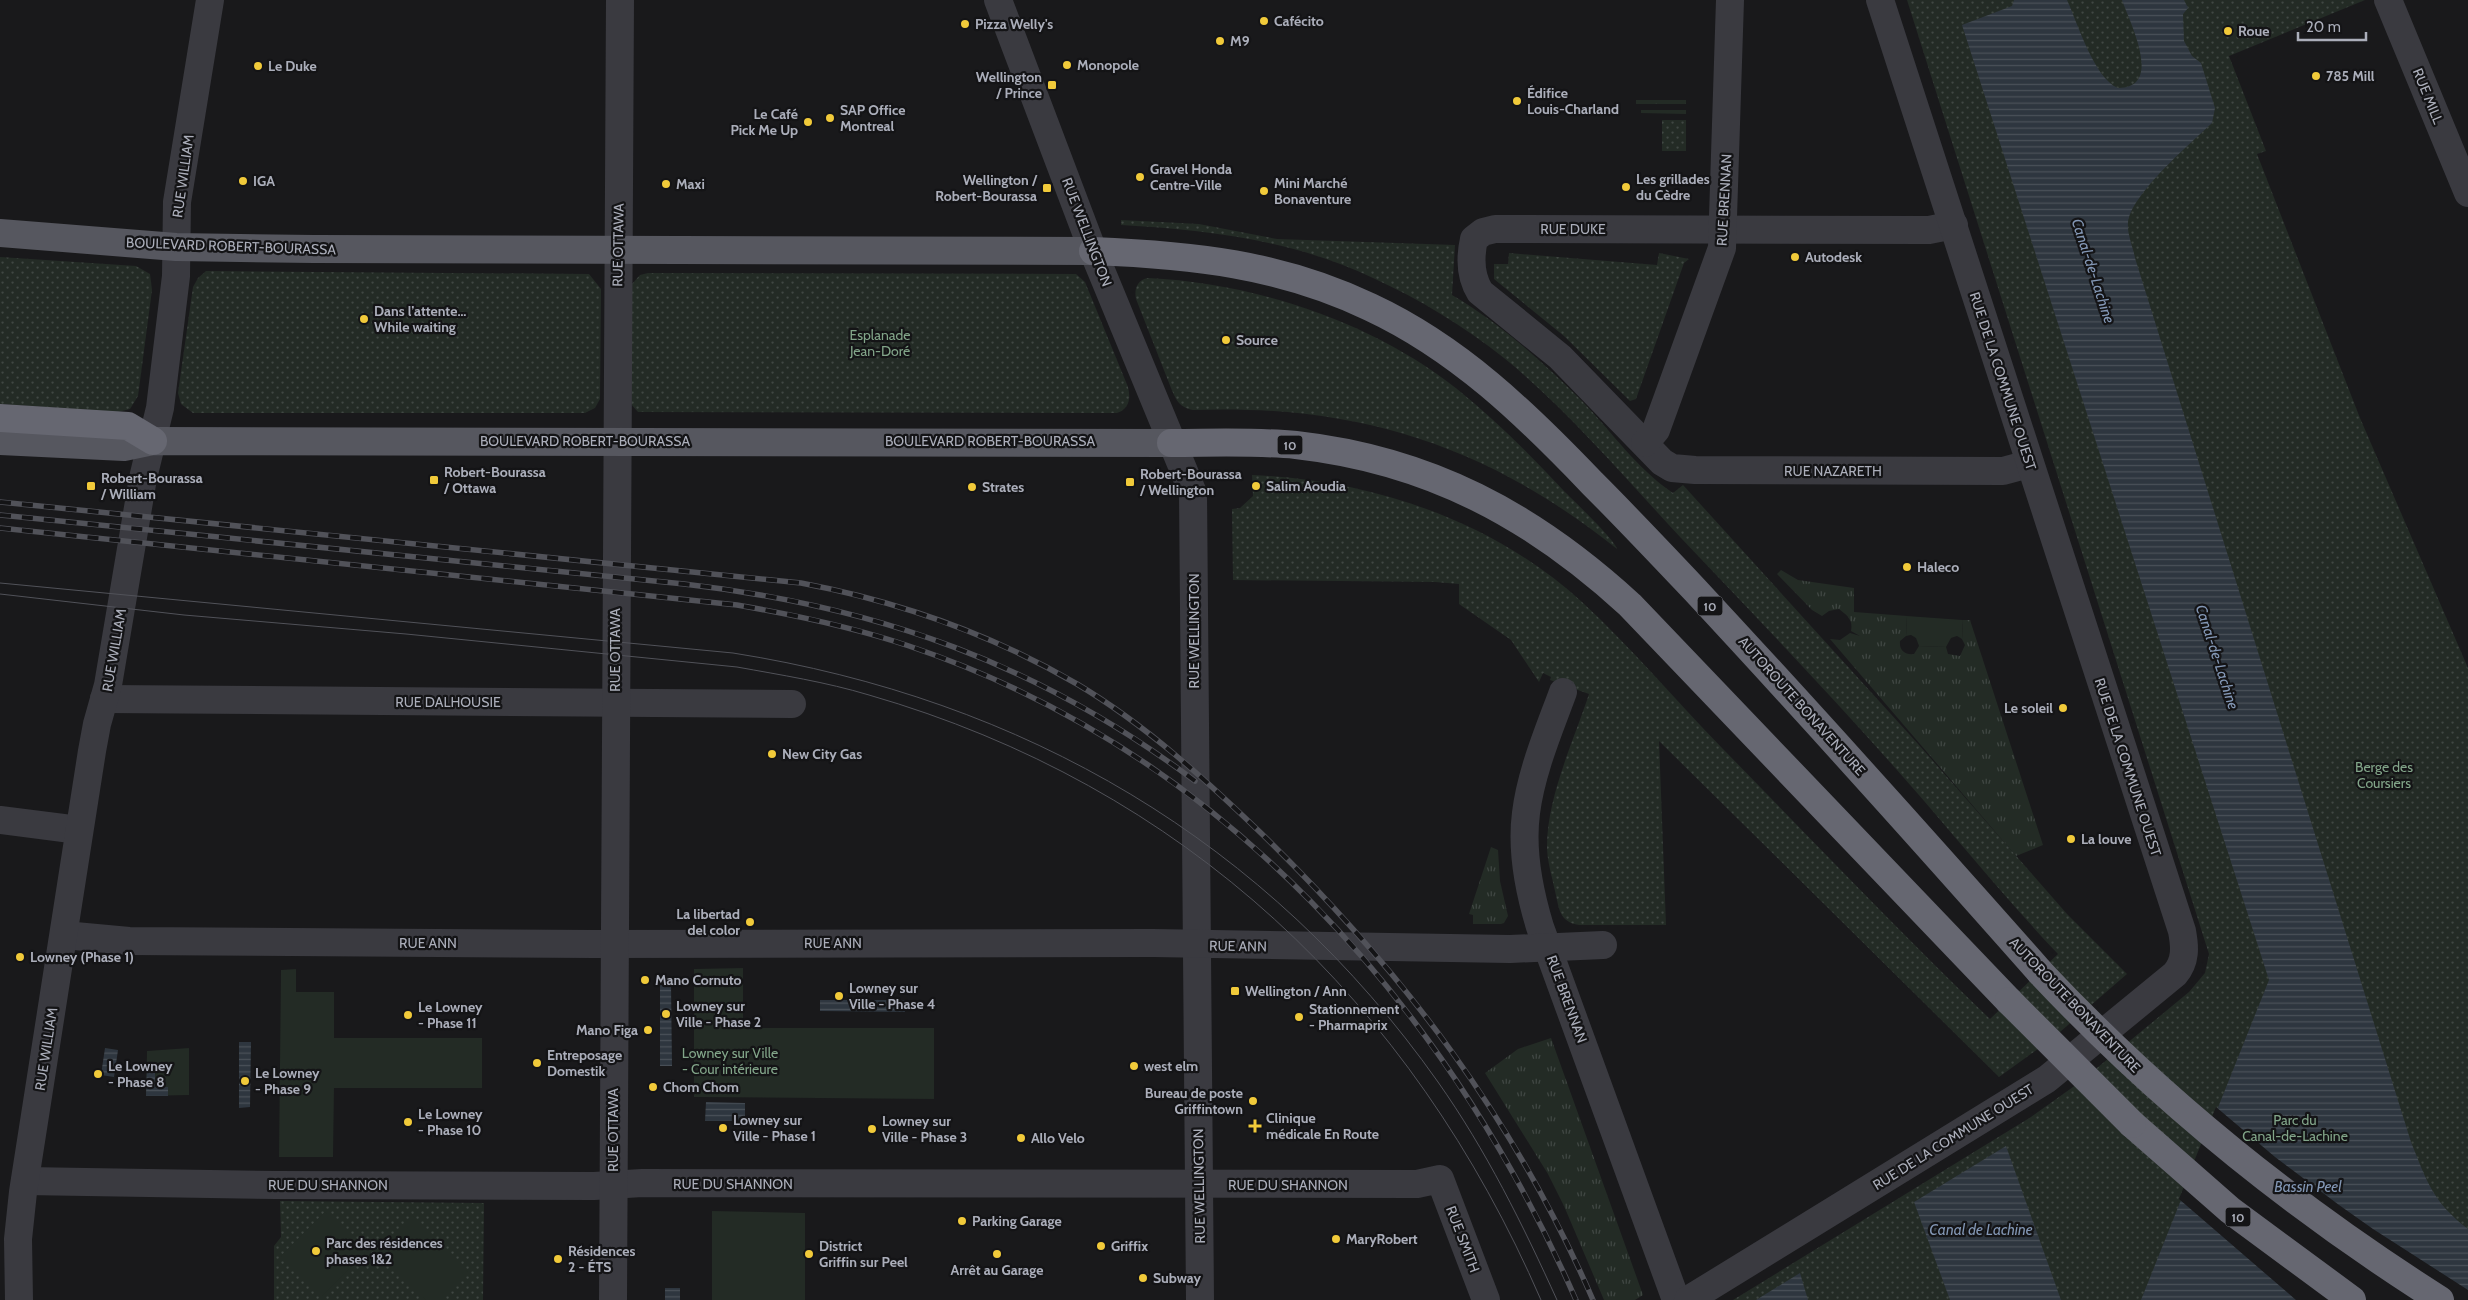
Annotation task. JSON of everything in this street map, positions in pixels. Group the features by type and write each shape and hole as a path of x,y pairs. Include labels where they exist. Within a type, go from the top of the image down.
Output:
{"highway":[{"name":"AUTOROUTE BONAVENTURE","path":"1093,251 1212,259 1286,274 1340,294 1396,320 1441,346 1478,373 1550,439 1661,554 1778,680 2040,972 2138,1071 2219,1142 2311,1214 2440,1300"},
{"path":"0,418 128,426 153,441"},
{"name":"10","path":"1171,442 1274,444 1318,448 1362,457 1465,491 1534,528 1585,565 1630,605 2098,1092 2197,1182 2265,1237 2352,1300"}],"main road":[{"name":"BOULEVARD ROBERT-BOURASSA","path":"0,233 176,246 323,249 1093,251"},
{"name":"BOULEVARD ROBERT-BOURASSA","path":"0,441 124,447 153,441 1171,442"}],"street":[{"name":"RUE WILLIAM","path":"19,1300 18,1239 25,1181 97,724 104,699 143,478 160,408 176,276 177,202 210,0"},
{"name":"RUE OTTAWA","path":"612,1300 620,0"},
{"name":"RUE WELLINGTON","path":"998,0 1093,251 1193,493 1200,1300"},
{"name":"RUE BRENNAN","path":"1645,443 1656,430 1720,257 1724,230 1730,0"},
{"name":"RUE DE LA COMMUNE OUEST","path":"1688,1300 2047,1079 2147,998 2175,974 2182,964 2184,950 2182,931 1880,0"},
{"name":"RUE MILL","path":"2388,0 2468,193"},
{"name":"RUE DUKE","path":"1645,443 1560,357 1480,292 1474,280 1472,263 1474,240 1483,232 1495,229 1929,230 1954,225"},
{"name":"RUE NAZARETH","path":"1645,443 1667,466 1694,470 2003,471 2029,464"},
{"name":"RUE BRENNAN","path":"1563,692 1535,776 1525,821 1527,870 1537,918 1547,947 1676,1300"},
{"name":"RUE DALHOUSIE","path":"104,699 792,704"},
{"path":"0,820 79,830"},
{"name":"RUE ANN","path":"64,935 129,941 613,944 1153,943 1387,948 1604,945"},
{"name":"RUE DU SHANNON","path":"25,1181 276,1185 1199,1185 1416,1184 1440,1179"},
{"name":"RUE SMITH","path":"1440,1179 1486,1300"}],"green space":[{"name":"Parc du Canal-de-Lachine","path":"1907,0 2365,0 2229,56 2266,151 2257,154 2360,418 2468,668 2468,1300 1733,1300 2031,1117 2080,1082 2189,992 2205,973 2209,954"},
{"path":"1636,100 1686,100 1686,104 1636,104"},
{"path":"1641,110 1686,110 1686,114 1641,113"},
{"path":"1662,120 1686,120 1686,151 1662,151"},
{"path":"1121,220 1199,224 1277,239 1455,245 1452,295 1504,331 1552,372 1582,401 1636,462 1660,483 1673,493 1683,485 1919,745 2067,914 2127,974 2053,1038 1999,1077 1659,741 1666,925 1579,925 1567,921 1559,908 1550,868 1547,852 1548,827 1551,808 1562,769 1589,694 1550,680 1551,677 1543,673 1539,682 1511,640 1459,604 1459,584 1435,582 1233,580 1232,509 1240,508 1253,496 1252,475 1342,485 1428,510 1470,527 1509,548 1547,573 1582,602 1619,638 1723,749 1889,919 1990,1019 2058,954 1822,687 1573,421 1504,358 1457,324 1424,304 1343,265 1312,254 1250,239 1186,230 1121,225"},
{"path":"1509,253 1657,265 1659,253 1689,259 1684,263 1636,399 1630,401 1564,336 1494,279 1494,264 1508,264"},
{"path":"0,257 136,266 150,274 152,290 138,396 130,409 118,412 0,404"},
{"path":"206,271 589,274 601,289 600,399 595,408 585,413 193,413 181,404 178,393 193,287 198,278"},
{"name":"Esplanade Jean-Doré","path":"648,273 1076,274 1085,282 1128,387 1128,403 1124,409 1117,413 638,412 630,403 632,284 640,275"},
{"path":"1148,278 1189,281 1271,298 1311,310 1351,326 1388,344 1424,365 1457,389 1499,425 1594,520 1615,544 1617,549 1569,513 1520,483 1470,458 1419,439 1366,424 1311,415 1254,410 1193,410 1184,407 1176,399 1136,299 1135,292 1137,286 1141,281"},
{"path":"1781,570 1798,580 1854,588 1854,612 1907,616 1906,636 1900,641 1900,644 1903,652 1908,654 1914,654 1919,646 1946,647 1948,654 1960,656 1965,645 1962,639 1963,620 1970,620 2043,845 2016,856 1830,639 1840,640 1850,633 1860,636 1851,631 1851,624 1847,616 1839,609 1829,611 1822,616 1812,610 1777,574"},
{"path":"1907,616 1963,620 1962,639 1957,636 1951,638 1946,647 1919,646 1916,638 1911,635 1906,636"},
{"path":"1491,847 1498,850 1500,881 1508,916 1504,923 1501,924 1473,924 1473,915 1469,914"},
{"name":"Lowney sur Ville - Cour intérieure","path":"743,968 743,1022 747,1023 748,1028 934,1028 934,1099 694,1097 694,969"},
{"path":"296,969 296,992 334,992 334,1038 482,1038 482,1088 334,1088 333,1157 279,1157 281,970"},
{"path":"1551,1038 1643,1295 1635,1300 1604,1300 1564,1206 1548,1174 1485,1073 1518,1049"},
{"path":"189,1048 189,1095 146,1096 147,1051"},
{"path":"280,1201 484,1203 483,1300 274,1300 274,1246 281,1237"},
{"path":"712,1211 805,1213 805,1300 712,1300"},
{"path":"325,1212 365,1253 322,1296 281,1256"},
{"path":"413,1216 468,1272 439,1300 426,1300 377,1250"}],"water":[{"name":"Bassin Peel","path":"2014,0 2067,0 2094,62 2109,82 2118,88 2132,85 2139,77 2142,66 2136,38 2122,0 2184,0 2188,8 2183,14 2184,41 2192,56 2201,63 2215,108 2212,123 2163,170 2139,198 2131,211 2128,223 2129,236 2411,1142 2432,1190 2447,1210 2468,1229 2468,1300 2141,1300 2269,980 1962,25 2012,6"},
{"path":"660,984 671,984 672,1066 660,1066"},
{"path":"820,1000 905,1000 905,1012 820,1011"},
{"path":"239,1042 251,1042 250,1107 239,1108"},
{"path":"105,1048 118,1050 114,1077 101,1075"},
{"path":"147,1065 155,1065 155,1087 168,1087 168,1096 146,1096"},
{"path":"706,1102 745,1103 745,1121 705,1121"},
{"name":"Canal de Lachine","path":"2006,1146 2061,1300 1950,1300 1914,1202"},
{"path":"1800,1273 1808,1300 1756,1300"},
{"path":"665,1288 680,1288 680,1300 665,1300"}],"pier":[{"path":"2216,1107 2275,1157 2339,1205 2468,1290 2468,1300 2296,1300 2179,1199"}],"tram line":[{"path":"0,583 733,653 840,675 942,706 1039,745 1131,794 1217,852 1297,920 1371,996 1438,1082 1472,1134 1517,1216 1557,1300"},
{"path":"0,594 184,615 406,634 737,667 853,690 983,735 1089,786 1186,847 1274,919 1354,1001 1425,1092 1488,1192 1541,1300"}],"railway":[{"path":"0,502 801,583 873,599 944,622 978,635 1045,666 1077,684 1127,717 1174,754 1263,835 1363,940 1409,995 1491,1109 1528,1170 1562,1233 1593,1300"},
{"path":"0,515 684,584 755,594 823,608 889,625 953,647 1016,673 1076,704 1136,740 1195,781"},
{"path":"0,528 737,605 824,622 888,639 1022,692 1127,751 1223,821 1311,901 1390,991 1461,1088 1523,1191 1576,1300"}],"place":[{"name":"Cafécito","path":"1264,21"},
{"name":"Pizza Welly's","path":"965,24"},
{"name":"Roue","path":"2228,31"},
{"name":"M9","path":"1220,41"},
{"name":"Monopole","path":"1067,65"},
{"name":"Le Duke","path":"258,66"},
{"name":"785 Mill","path":"2316,76"},
{"name":"Wellington / Prince","path":"1052,85"},
{"name":"Édifice Louis-Charland","path":"1517,101"},
{"name":"SAP Office Montreal","path":"830,118"},
{"name":"Le Café Pick Me Up","path":"808,122"},
{"name":"Gravel Honda Centre-Ville","path":"1140,177"},
{"name":"IGA","path":"243,181"},
{"name":"Maxi","path":"666,184"},
{"name":"Les grillades du Cèdre","path":"1626,187"},
{"name":"Wellington / Robert-Bourassa","path":"1047,188"},
{"name":"Mini Marché Bonaventure","path":"1264,191"},
{"name":"Autodesk","path":"1795,257"},
{"name":"Dans l’attente… While waiting","path":"364,319"},
{"name":"Source","path":"1226,340"},
{"name":"Robert-Bourassa / Ottawa","path":"434,480"},
{"name":"Robert-Bourassa / Wellington","path":"1130,482"},
{"name":"Robert-Bourassa / William","path":"91,486"},
{"name":"Salim Aoudia","path":"1256,486"},
{"name":"Strates","path":"972,487"},
{"name":"Haleco","path":"1907,567"},
{"name":"Le soleil","path":"2063,708"},
{"name":"New City Gas","path":"772,754"},
{"name":"La louve","path":"2071,839"},
{"name":"La libertad del color","path":"750,922"},
{"name":"Lowney (Phase 1)","path":"20,957"},
{"name":"Mano Cornuto","path":"645,980"},
{"name":"Wellington / Ann","path":"1235,991"},
{"name":"Lowney sur Ville - Phase 4","path":"839,996"},
{"name":"Lowney sur Ville - Phase 2","path":"666,1014"},
{"name":"Le Lowney - Phase 11","path":"408,1015"},
{"name":"Stationnement - Pharmaprix","path":"1299,1017"},
{"name":"Mano Figa","path":"648,1030"},
{"name":"Entreposage Domestik","path":"537,1063"},
{"name":"west elm","path":"1134,1066"},
{"name":"Le Lowney - Phase 8","path":"98,1074"},
{"name":"Le Lowney - Phase 9","path":"245,1081"},
{"name":"Chom Chom","path":"653,1087"},
{"name":"Bureau de poste Griffintown","path":"1253,1101"},
{"name":"Le Lowney - Phase 10","path":"408,1122"},
{"name":"Clinique médicale En Route","path":"1255,1126"},
{"name":"Lowney sur Ville - Phase 1","path":"723,1128"},
{"name":"Lowney sur Ville - Phase 3","path":"872,1129"},
{"name":"Allo Velo","path":"1021,1138"},
{"name":"Parking Garage","path":"962,1221"},
{"name":"MaryRobert","path":"1336,1239"},
{"name":"Griffix","path":"1101,1246"},
{"name":"Parc des résidences phases 1&2","path":"316,1251"},
{"name":"District Griffin sur Peel","path":"809,1254"},
{"name":"Arrêt au Garage","path":"997,1254"},
{"name":"Résidences 2 - ÉTS","path":"558,1259"},
{"name":"Subway","path":"1143,1278"}],"water label":[{"name":"Canal-de-Lachine","path":"2093,271"},
{"name":"Canal-de-Lachine","path":"2217,657"}],"park label":[{"name":"Berge des Coursiers","path":"2384,776"}]}
